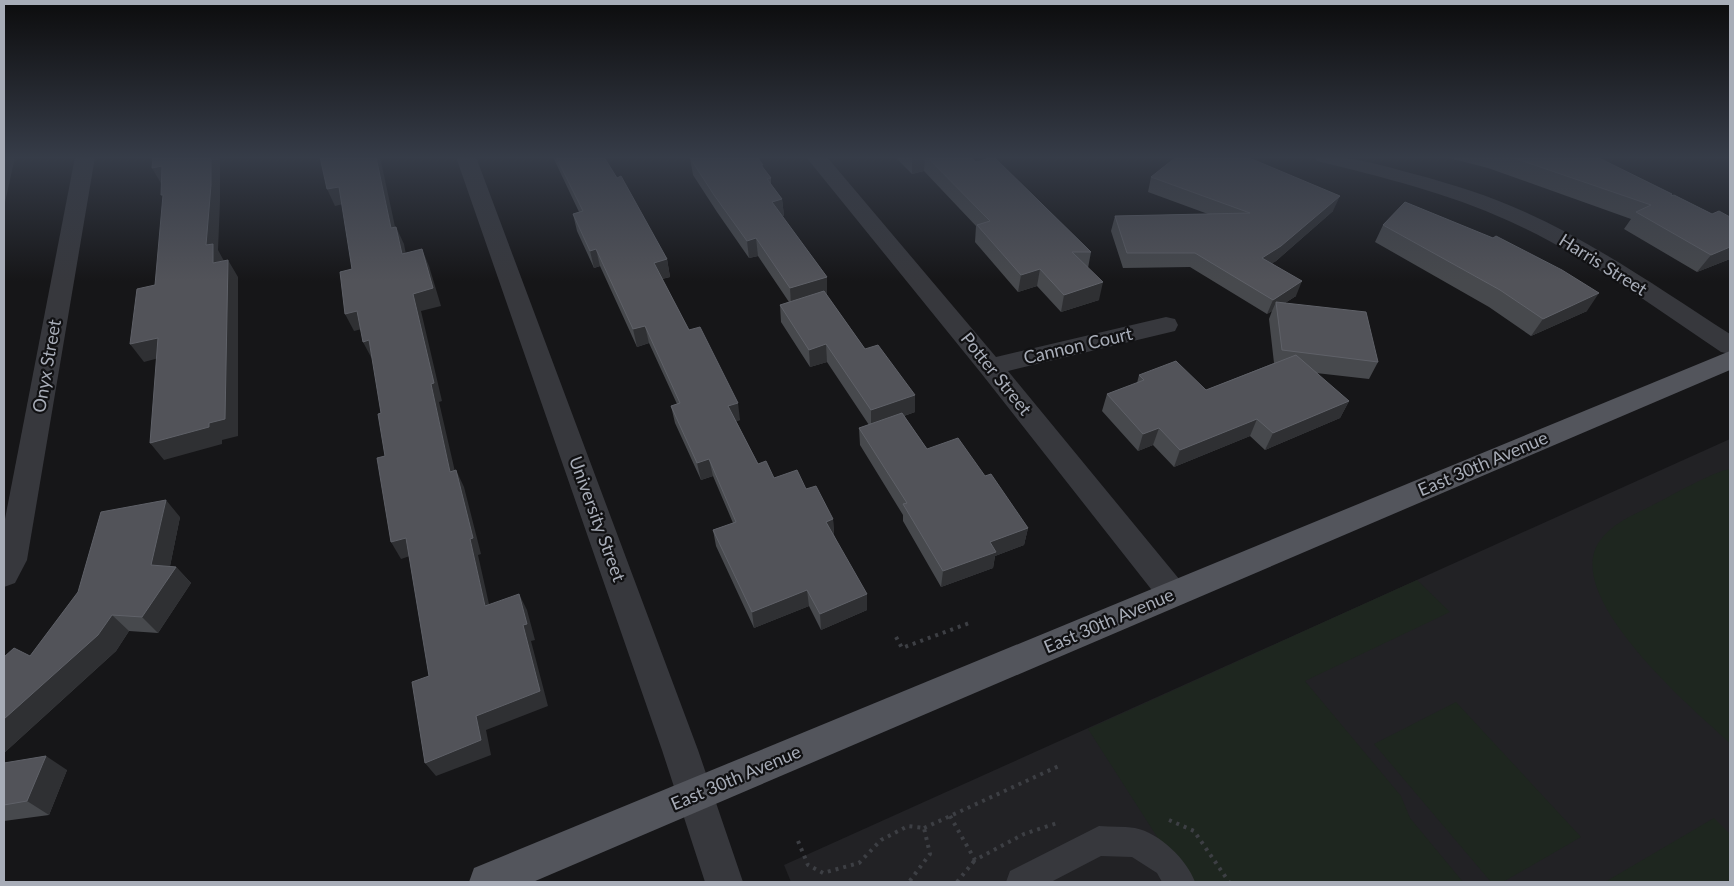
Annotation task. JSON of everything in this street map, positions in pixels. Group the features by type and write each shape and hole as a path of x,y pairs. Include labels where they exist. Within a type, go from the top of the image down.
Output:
{"main road":[{"name":"East 30th Avenue","path":"488,882 697,796 1730,360"}],"street":[{"name":"Onyx Street","path":"4,574 12,560 78,198"},
{"name":"University Street","path":"481,198 697,796 724,882"},
{"name":"Potter Street","path":"850,198 990,366 1173,594"},
{"name":"Harris Street","path":"1474,198 1517,216 1560,238 1613,269 1730,346"},
{"name":"Cannon Court","path":"990,366 1166,326"}],"lane":[{"path":"1021,882 1099,841 1136,843 1167,863 1180,882"}],"path":[{"path":"896,637 902,648 972,622"},
{"path":"798,841 808,865 823,873 859,863 881,840 908,826 924,828 1061,765"},
{"path":"909,882 930,854 924,828"},
{"path":"958,882 974,860"}],"shaded area":[{"path":"1730,439 1730,882 791,882 784,865"},
{"path":"1730,469 1730,743 1689,705 1637,651 1614,621 1599,592 1592,565 1599,542 1616,525 1703,479"},
{"path":"1417,580 1450,612 1305,681 1401,796 1410,818 1463,882 1186,882 1088,729"},
{"path":"1456,702 1581,837 1503,882 1491,882 1374,744"},
{"path":"1714,818 1730,834 1730,882 1605,882"}],"building":[{"path":"163,198 210,198 206,245 213,244 213,263 228,260 225,419 209,423 209,427 150,443 158,338 130,344 137,289 155,285"},
{"path":"341,198 385,198 391,228 396,227 402,254 422,249 433,288 413,294 434,383 431,384 450,472 456,470 473,538 470,539 485,606 519,594 527,624 523,625 540,691 476,716 481,740 425,763 412,682 429,676 406,538 391,542 377,458 385,456 378,414 381,413 369,340 363,342 357,311 345,314 340,272 352,269"},
{"path":"577,198 633,198 667,259 654,263 689,330 700,327 738,403 728,406 758,464 766,461 774,478 797,470 806,489 816,486 833,519 826,522 867,594 820,614 807,590 752,612 713,530 736,522 709,459 697,463 671,406 680,403 645,326 633,329 596,249 590,251 573,214 583,211"},
{"path":"716,198 782,198 772,202 827,277 790,288 756,238 747,241"},
{"path":"968,198 1036,198 1091,252 1072,252 1103,282 1064,295 1040,269 1021,275 977,225 990,221"},
{"path":"1210,198 1337,198 1281,246 1262,258 1302,281 1273,300 1195,253 1127,253 1115,216 1250,213"},
{"path":"1632,198 1681,198 1712,214 1719,211 1730,217 1730,247 1711,255 1636,212 1651,205"},
{"path":"1405,202 1493,238 1496,236 1562,270 1599,293 1543,319 1500,290 1383,225"},
{"path":"824,291 865,349 878,345 915,395 871,410 826,344 809,350 780,305"},
{"path":"1276,302 1366,312 1378,362 1282,350"},
{"path":"1296,355 1349,401 1273,433 1257,419 1180,450 1159,428 1143,434 1107,394 1144,380 1139,375 1176,361 1206,390"},
{"path":"902,413 927,449 958,438 985,476 991,474 1028,528 990,542 996,552 943,571 903,504 907,503 859,428"},
{"path":"166,500 151,565 176,567 142,617 112,615 98,635 4,719 4,657 14,648 30,656 78,592 101,512"},
{"path":"46,756 27,801 4,805 4,763"}]}
